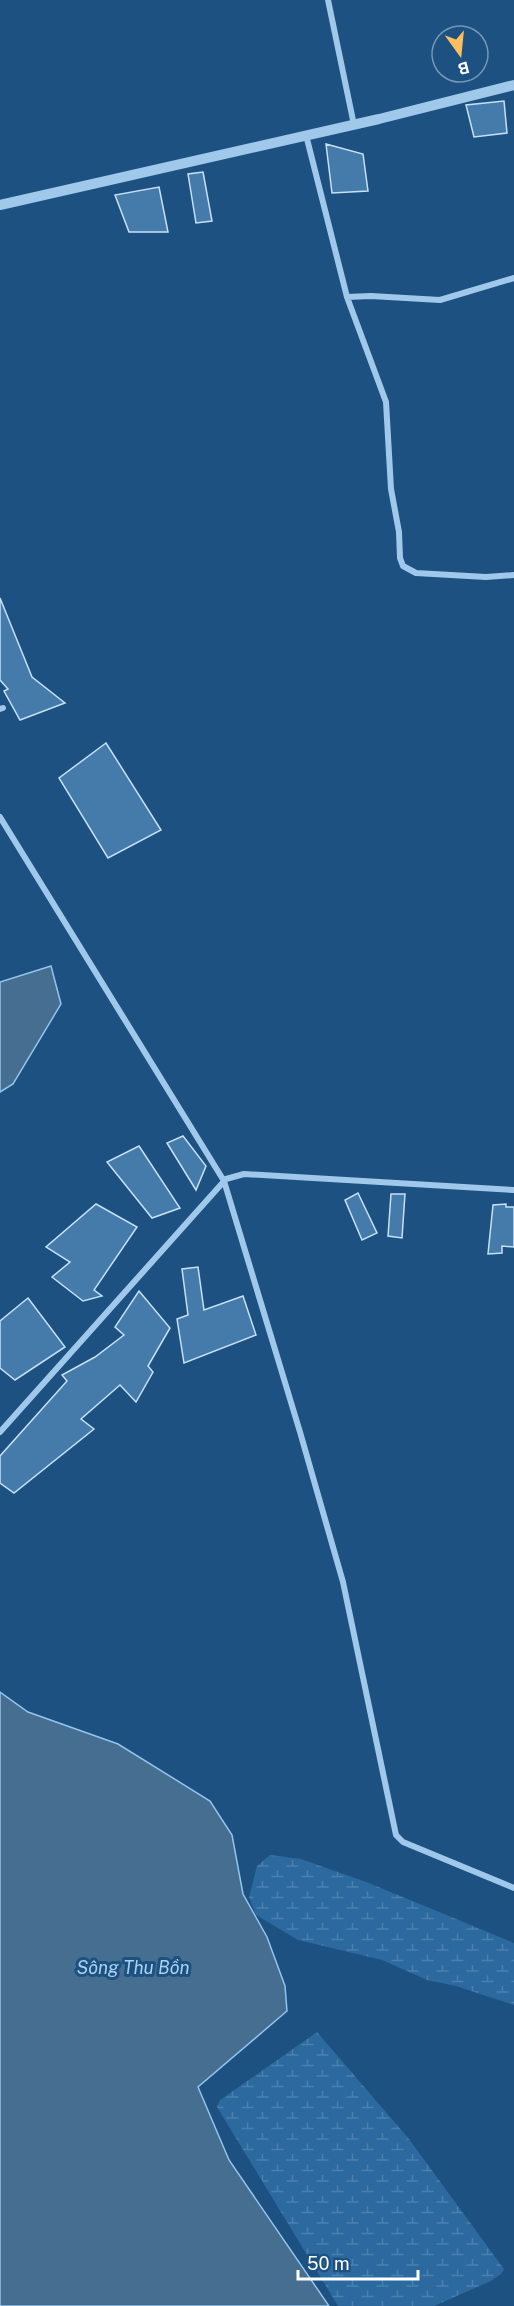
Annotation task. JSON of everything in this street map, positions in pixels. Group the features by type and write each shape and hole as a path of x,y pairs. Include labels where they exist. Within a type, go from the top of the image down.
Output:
{"street":[{"path":"328,0 354,125"},
{"path":"0,205 354,125 514,85"},
{"path":"306,135 347,297 386,402 391,489 403,566 416,573 500,577 514,575"},
{"path":"347,297 440,300 514,278"},
{"path":"0,817 224,1181 343,1582 396,1835 403,1842 514,1888"},
{"path":"0,1431 224,1181 233,1176 244,1174 514,1190"}],"green space":[{"path":"270,1855 301,1859 369,1883 514,1943 514,2005 456,1986 427,1980 382,1960 298,1940 256,1915 249,1897 257,1866"},
{"path":"317,2032 409,2139 504,2269 501,2274 491,2281 434,2306 338,2306 217,2107 220,2100"}],"water":[{"path":"51,966 61,1004 13,1084 0,1092 0,982"},
{"name":"Sông Thu Bồn","path":"0,1692 28,1712 118,1744 210,1801 232,1835 243,1894 267,1937 285,1986 287,2011 198,2087 229,2160 329,2306 0,2306"}],"building":[{"path":"504,101 507,133 474,137 466,105"},
{"path":"326,144 363,154 368,191 332,193"},
{"path":"203,172 212,221 196,223 188,174"},
{"path":"159,187 168,232 129,232 115,195"},
{"path":"0,598 32,677 65,703 20,720 4,691 8,689 0,680"},
{"path":"106,743 161,830 108,858 59,778"},
{"path":"183,1136 206,1166 196,1190 167,1143"},
{"path":"139,1146 180,1208 152,1218 107,1162"},
{"path":"358,1193 377,1233 362,1240 345,1200"},
{"path":"391,1194 405,1194 402,1238 388,1236"},
{"path":"96,1204 137,1227 94,1290 102,1296 83,1301 52,1277 70,1262 46,1247"},
{"path":"506,1204 506,1207 514,1207 514,1247 502,1246 502,1253 488,1254 493,1205"},
{"path":"198,1267 204,1310 243,1296 256,1335 184,1363 177,1319 188,1315 182,1269"},
{"path":"139,1291 170,1328 148,1366 153,1372 136,1402 120,1385 81,1419 94,1429 14,1493 0,1483 0,1456 67,1381 62,1375 95,1357 124,1335 115,1327"},
{"path":"28,1298 65,1347 15,1380 0,1368 0,1321"}]}
